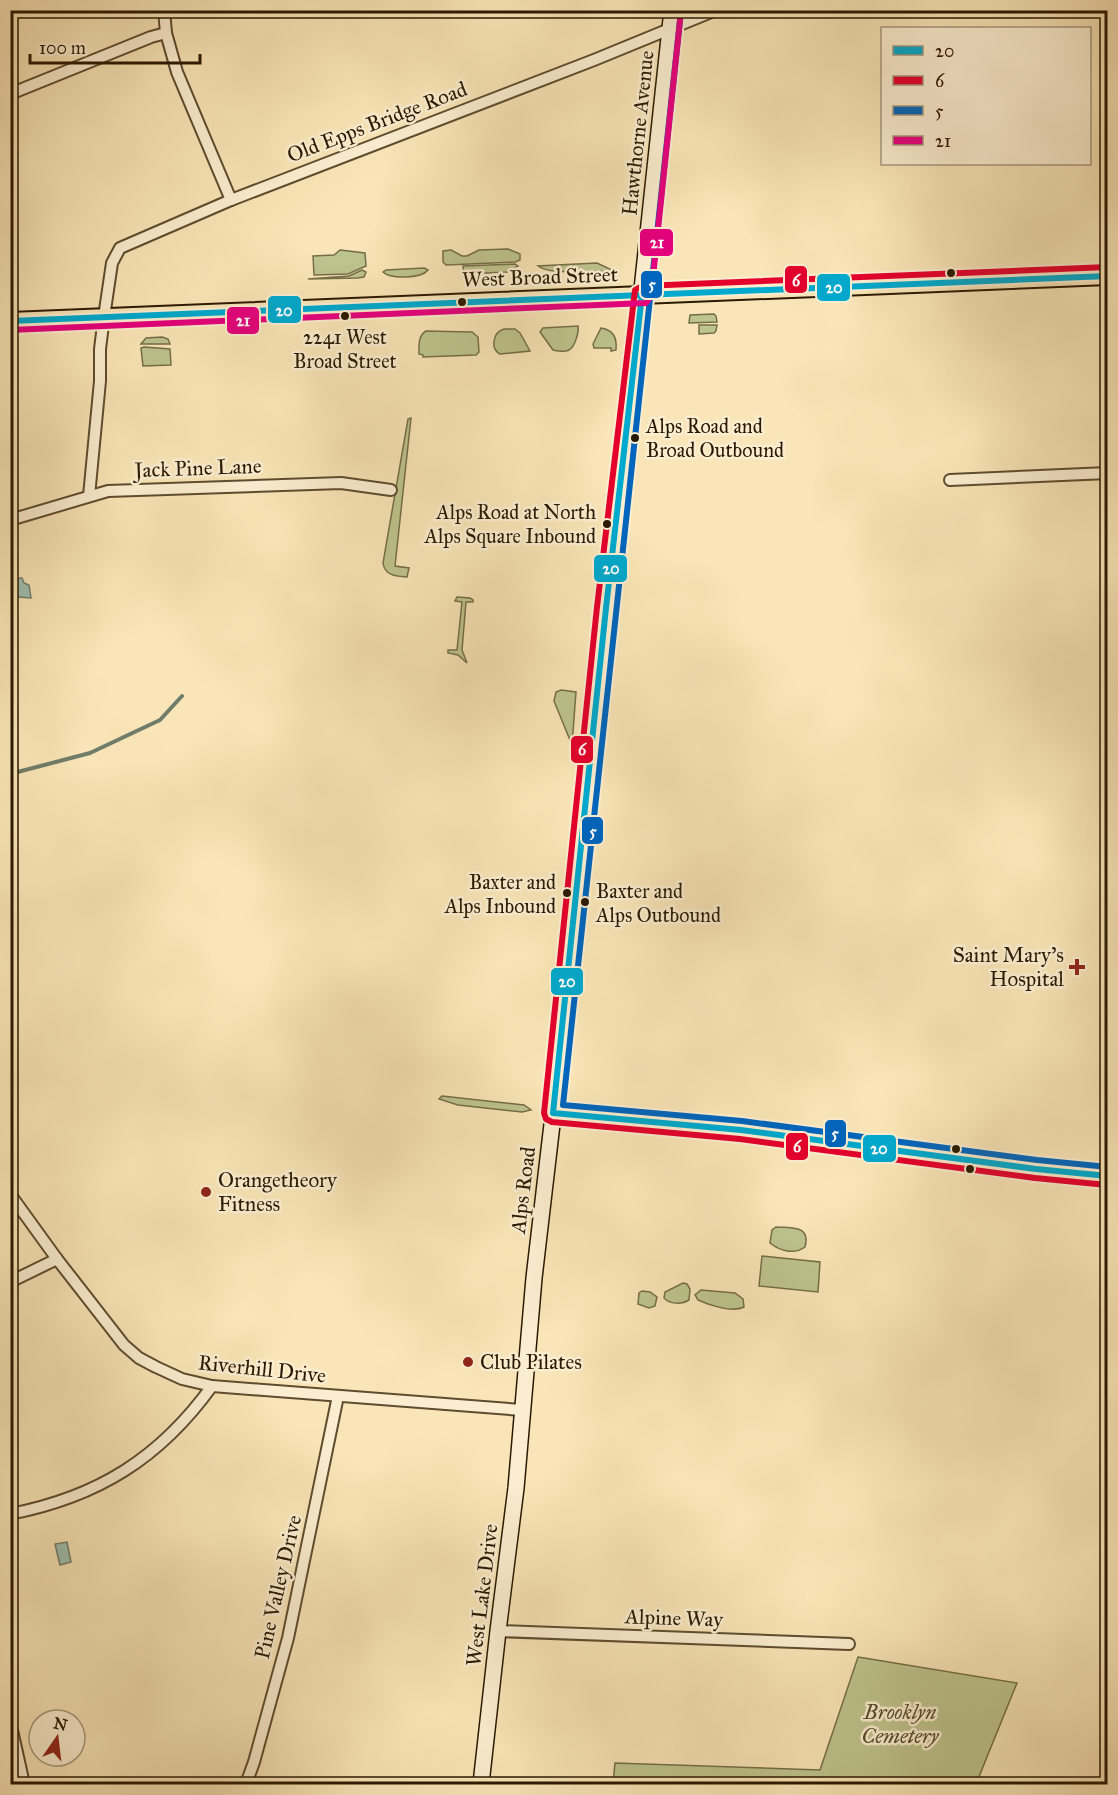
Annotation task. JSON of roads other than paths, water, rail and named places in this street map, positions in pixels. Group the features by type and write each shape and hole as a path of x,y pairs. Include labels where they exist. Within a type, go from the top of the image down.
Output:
{"main road":[{"name":"Hawthorne Avenue","path":"642,295 672,10"},
{"name":"West Broad Street","path":"10,321 1107,276"},
{"name":"Alps Road","path":"522,1410 606,608 642,295"},
{"path":"553,1113 741,1130 948,1158 1107,1176"},
{"name":"West Lake Drive","path":"482,1785 516,1488 522,1410"}],"street":[{"path":"164,10 166,33 177,72 231,200"},
{"name":"Old Epps Bridge Road","path":"104,317 112,263 120,248 231,200 716,10"},
{"path":"10,94 166,33"},
{"path":"89,496 104,317"},
{"path":"950,480 1107,473"},
{"name":"Jack Pine Lane","path":"10,520 108,491 341,483 391,490"},
{"name":"Riverhill Drive","path":"10,1194 124,1345 139,1358 182,1379 212,1386 522,1410"},
{"path":"10,1282 57,1259"},
{"path":"10,1514 75,1497 118,1475 161,1445 195,1411 212,1386"},
{"name":"Pine Valley Drive","path":"246,1785 288,1638 338,1396"},
{"name":"Alpine Way","path":"498,1631 849,1644"},
{"path":"10,1721 24,1785"}],"waterway":[{"path":"10,774 90,753 160,720 182,696"}],"place":[{"name":"2241 West Broad Street","path":"345,316"},
{"name":"Alps Road and Broad Outbound","path":"635,438"},
{"name":"Alps Road at North Alps Square Inbound","path":"607,524"},
{"name":"Baxter and Alps Inbound","path":"567,893"},
{"name":"Baxter and Alps Outbound","path":"585,902"},
{"name":"Saint Mary's Hospital","path":"1077,967"},
{"name":"Orangetheory Fitness","path":"206,1192"},
{"name":"Club Pilates","path":"468,1362"}],"park label":[{"name":"Brooklyn Cemetery","path":"900,1724"}]}
